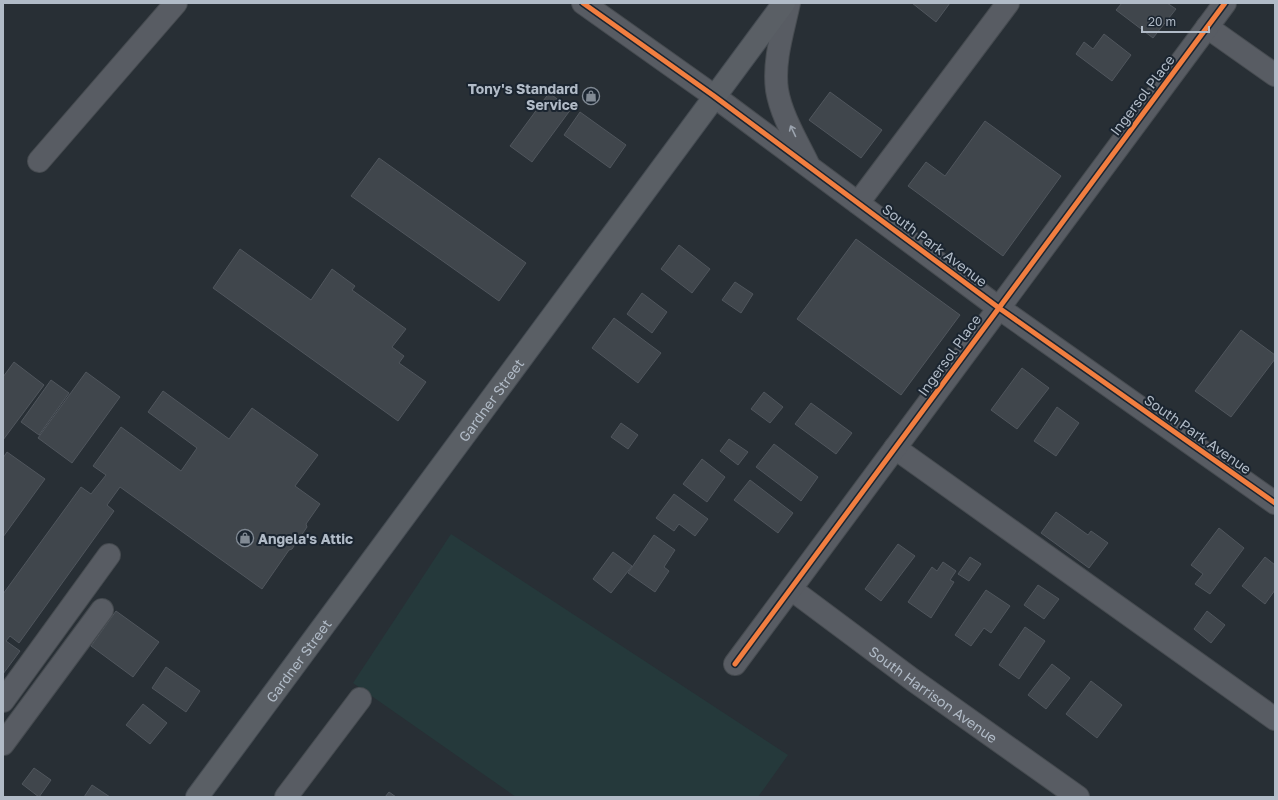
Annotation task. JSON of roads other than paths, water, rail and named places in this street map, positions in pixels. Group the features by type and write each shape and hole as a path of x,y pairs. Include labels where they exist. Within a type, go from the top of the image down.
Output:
{"main road":[{"name":"Gardner Street","path":"198,797 784,3"}],"street":[{"path":"39,162 176,3"},
{"name":"South Park Avenue","path":"583,3 714,96 998,308 1275,503"},
{"path":"788,3 778,56 776,78 777,92 783,112 809,166"},
{"path":"858,203 1008,3"},
{"name":"Ingersol Place","path":"735,664 1225,3"},
{"path":"1207,27 1275,75"},
{"path":"895,448 1275,719"},
{"path":"3,701 109,555"},
{"name":"South Harrison Avenue","path":"791,589 913,680 1078,797"},
{"path":"3,744 102,610"},
{"path":"286,797 360,699"}],"place":[{"name":"Tony's Standard Service","path":"591,96"},
{"name":"Angela's Attic","path":"245,538"}]}
